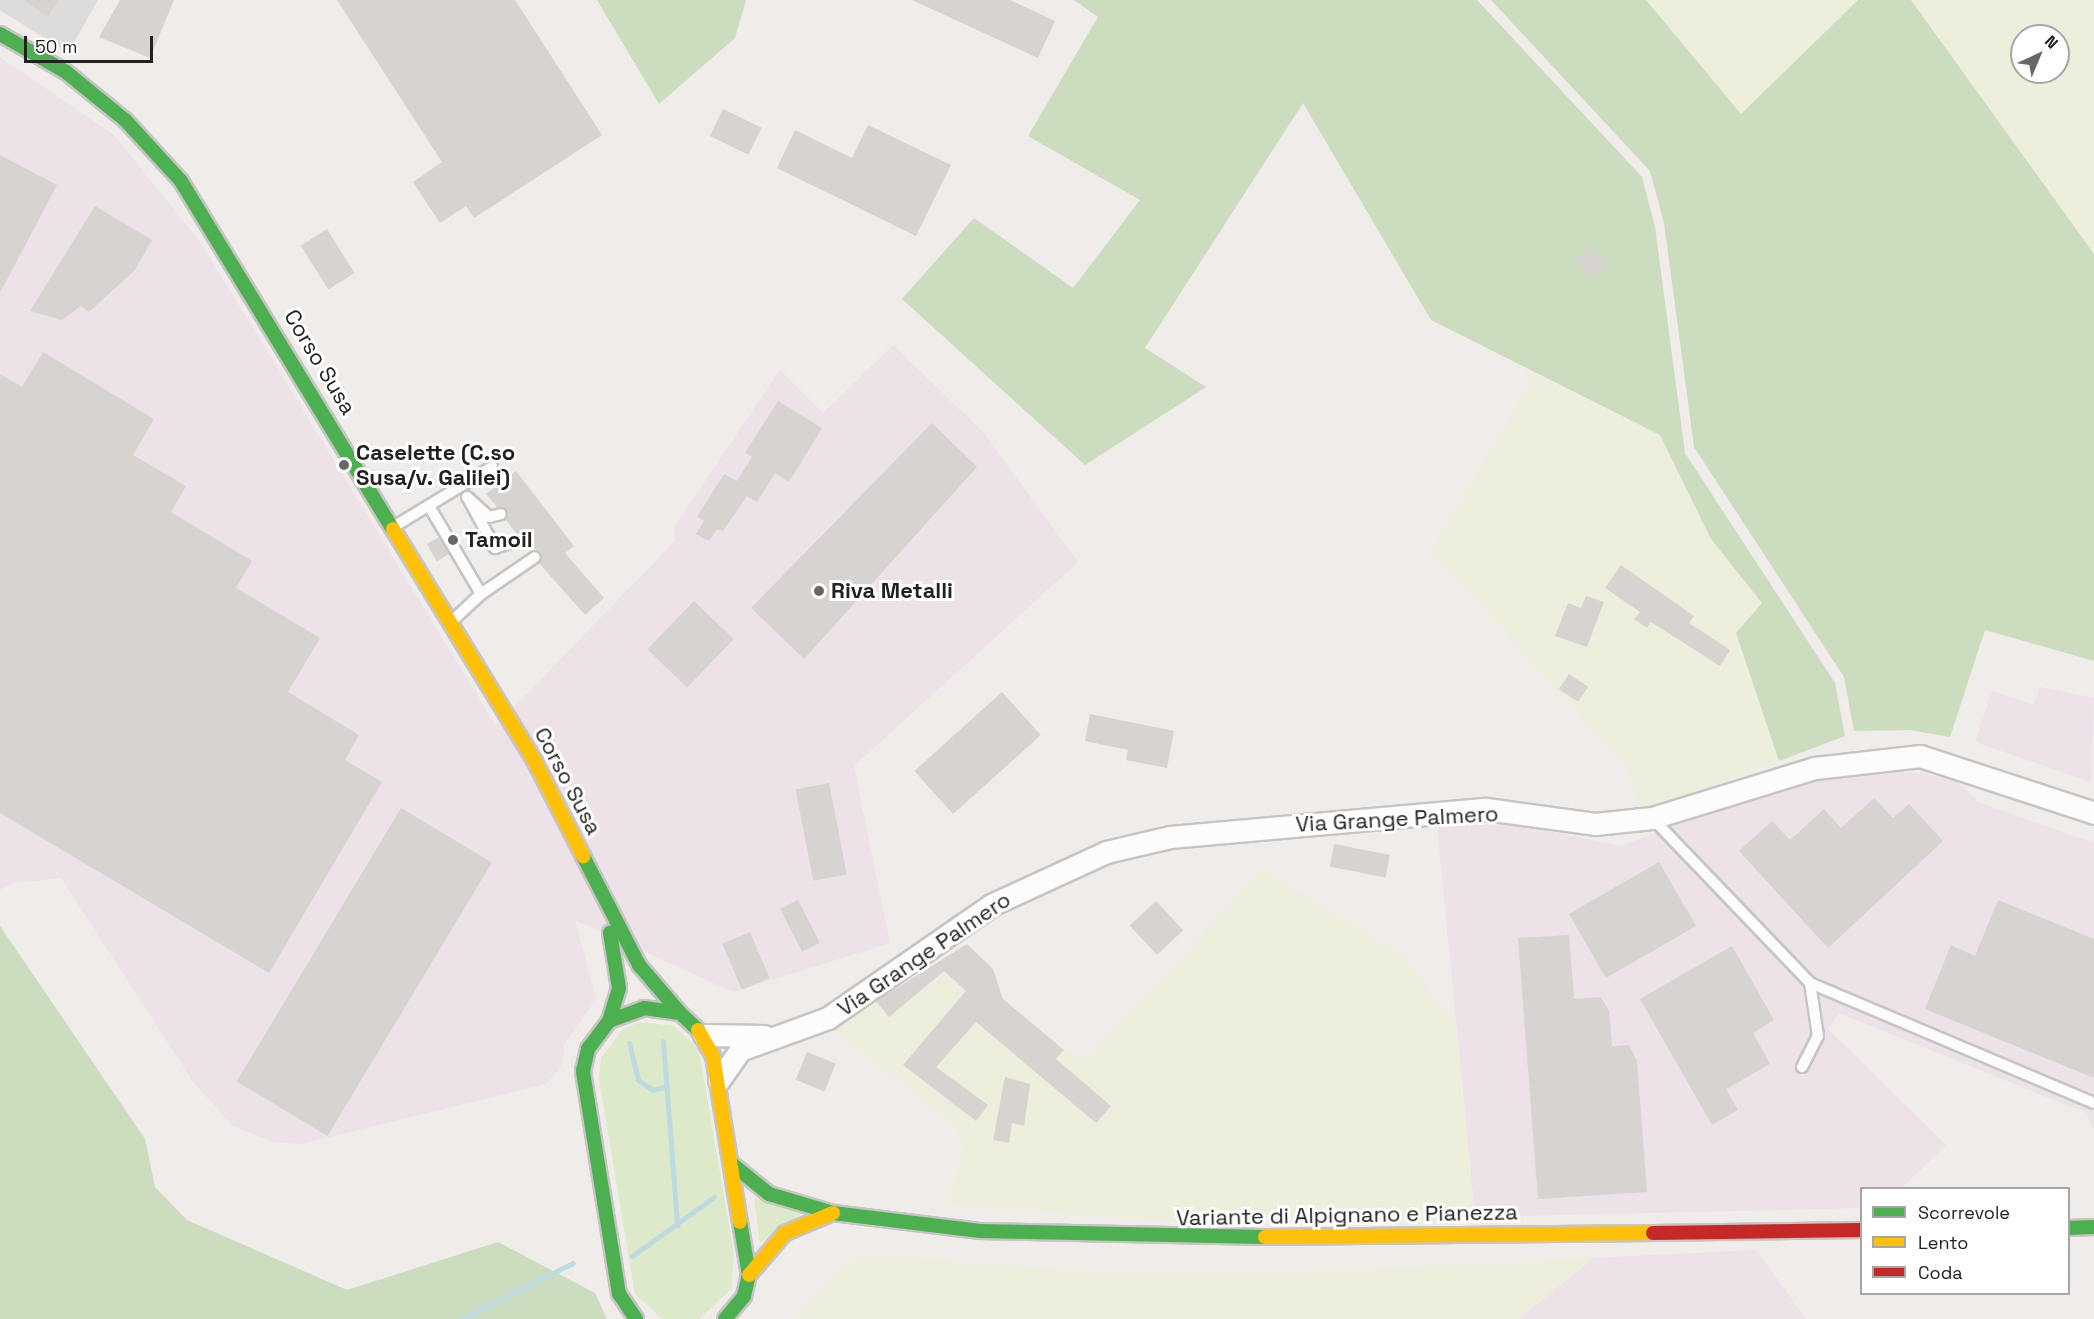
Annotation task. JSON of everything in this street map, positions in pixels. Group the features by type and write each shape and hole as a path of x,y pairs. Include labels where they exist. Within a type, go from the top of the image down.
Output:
{"main road":[{"name":"Corso Susa","path":"0,34 66,72 126,121 180,181 395,526 565,815 602,899 639,965 680,1013 704,1035"},
{"name":"Corso Susa","path":"602,899 619,988 609,1021"},
{"path":"636,1319 619,1294 583,1071 588,1049 609,1021 644,1008 680,1013"},
{"path":"704,1035 719,1080 749,1275 744,1296 725,1319"},
{"name":"Variante di Alpignano e Pianezza","path":"732,1164 769,1194 833,1213 1090,1237 1860,1230"},
{"name":"Variante di Alpignano e Pianezza","path":"749,1275 785,1233 833,1213"},
{"path":"2070,1228 2094,1227"}],"street":[{"name":"Via Grange Palmero","path":"719,1080 740,1050 771,1036 828,1018 991,905 1106,852 1229,830 1486,809 1595,824 1652,818 1815,768 1920,756 2094,813"},
{"name":"Via Grange Palmero","path":"704,1035 771,1036"}],"lane":[{"path":"395,526 492,467"},
{"path":"460,486 468,498 489,517 501,514"},
{"path":"468,498 471,512 495,548 521,539"},
{"path":"429,506 481,594"},
{"path":"452,622 481,594 535,557"},
{"path":"1652,818 1810,983 2094,1102"},
{"path":"1802,1068 1818,1036 1810,983"}],"shaded area":[{"path":"0,0 98,0 68,53 0,10"},
{"path":"0,57 114,135 201,243 496,726 675,541 674,527 780,370 823,413 893,345 983,432 1078,562 854,766 890,943 733,992 575,920 596,999 564,1045 562,1065 546,1084 301,1144 274,1142 233,1126 194,1083 61,878 13,883 0,890"},
{"path":"2040,687 2094,698 2091,782 1975,742 1992,691 2034,705"},
{"path":"1864,771 1923,773 1957,782 1980,803 2094,843 2094,1130 2086,1113 1839,1013 1828,1029 1946,1145 1903,1187 1860,1187 1860,1208 1475,1217 1437,825 1514,824 1621,846 1815,774"},
{"path":"1756,1250 1806,1319 1518,1319 1594,1258"}],"green space":[{"path":"597,0 746,0 735,38 659,104"},
{"path":"1074,0 1477,0 1642,177 1655,227 1685,453 1835,683 1845,736 1779,761 1736,633 1762,603 1711,539 1660,435 1431,320 1303,103 1145,348 1206,387 1085,465 902,299 974,218 1073,288 1140,200 1028,136 1098,17"},
{"path":"1491,0 1646,0 1741,114 1858,0 1911,0 2094,254 2094,661 1985,630 1950,737 1910,730 1854,731 1844,677 1694,447 1664,223 1650,171"},
{"path":"1646,0 1858,0 1741,114"},
{"path":"1911,0 2094,0 2094,254"},
{"path":"1535,375 1660,435 1711,539 1762,603 1736,633 1779,761 1642,811 1625,765 1431,551"},
{"path":"1262,869 1405,957 1457,1028 1475,1217 1167,1221 948,1204 964,1148 955,1126 833,1029 967,944 993,969 986,977 1003,999 1064,1050 1086,1060"},
{"path":"0,926 145,1139 155,1187 187,1220 347,1290 498,1242 595,1293 607,1319 0,1319"},
{"path":"640,1022 674,1026 699,1050 734,1255 731,1289 699,1319 663,1319 635,1294 599,1079 601,1058 623,1029"},
{"path":"754,1198 805,1212 760,1243"},
{"path":"875,1255 1119,1274 1320,1272 1594,1258 1518,1319 794,1319 848,1262"}],"building":[{"path":"24,0 59,0 47,17"},
{"path":"120,0 174,0 150,58 99,37"},
{"path":"337,0 515,0 602,135 474,218 466,206 440,223 413,182 442,162"},
{"path":"912,0 1010,0 1055,21 1038,58"},
{"path":"723,109 762,128 748,155 710,136"},
{"path":"868,125 951,165 916,236 777,168 795,130 852,158"},
{"path":"0,155 57,185 0,293"},
{"path":"95,206 152,240 135,270 89,312 81,306 62,320 30,311"},
{"path":"327,229 355,273 328,290 301,245"},
{"path":"1588,247 1607,264 1595,277 1576,260"},
{"path":"43,352 154,419 133,455 186,486 171,512 252,561 236,588 320,638 288,692 359,735 345,760 382,782 269,973 0,813 0,374 22,387"},
{"path":"778,401 822,428 789,482 775,473 757,502 747,496 723,531 717,529 709,541 696,534 704,521 697,517 724,474 737,481 752,457 745,453"},
{"path":"932,423 977,467 804,659 751,608"},
{"path":"516,471 574,546 565,553 604,598 585,615 539,563 541,552 525,545 526,534 516,533 506,520 507,509 497,507 486,494"},
{"path":"439,537 449,554 437,561 427,544"},
{"path":"1621,565 1694,616 1689,623 1730,650 1720,666 1651,622 1647,628 1634,619 1640,612 1605,588"},
{"path":"1586,596 1604,602 1587,647 1555,636 1568,603 1581,608"},
{"path":"694,601 734,639 687,687 647,649"},
{"path":"1569,674 1588,687 1578,702 1559,689"},
{"path":"1002,692 1041,735 953,814 914,771"},
{"path":"1090,714 1174,731 1167,768 1126,760 1128,750 1085,741"},
{"path":"829,783 847,874 813,881 796,789"},
{"path":"1874,798 1893,818 1909,804 1943,841 1828,948 1739,851 1772,821 1790,840 1824,809 1841,828"},
{"path":"401,808 492,863 328,1136 237,1081"},
{"path":"1334,844 1390,855 1386,877 1330,867"},
{"path":"1659,862 1696,926 1606,978 1569,914"},
{"path":"798,900 820,943 802,952 780,909"},
{"path":"1998,900 2094,939 2094,1078 1925,1009 1951,945 1975,956"},
{"path":"1156,901 1183,930 1157,955 1130,926"},
{"path":"750,932 770,978 742,990 722,944"},
{"path":"1569,935 1574,999 1601,997 1609,1011 1612,1046 1629,1045 1637,1061 1647,1192 1538,1199 1518,938"},
{"path":"967,944 993,969 1003,999 1064,1050 1056,1059 1111,1106 1096,1123 976,1022 936,1067 988,1105 976,1121 903,1065 966,991 944,971 889,1017 876,1001"},
{"path":"1732,946 1774,1020 1753,1033 1770,1064 1726,1089 1738,1110 1712,1125 1640,999"},
{"path":"807,1052 836,1064 825,1091 796,1080"},
{"path":"1005,1077 1030,1084 1024,1126 1012,1123 1009,1143 993,1140"}],"waterway":[{"path":"663,1041 677,1225"},
{"path":"629,1043 638,1080 653,1090 666,1086"},
{"path":"632,1256 714,1197"},
{"path":"461,1319 573,1263"}],"traffic: fast":[{"path":"0,34 66,72 126,121 181,181 393,529"},
{"path":"583,856 639,965 680,1013"},
{"path":"609,1021 619,988 610,933"},
{"path":"636,1319 619,1294 583,1071 588,1049 609,1021 644,1008 680,1013 698,1030"},
{"path":"732,1164 769,1194 833,1213 980,1231 1265,1237"},
{"path":"725,1319 744,1296 749,1275 740,1222"},
{"path":"2070,1228 2094,1227"}],"traffic: slow":[{"path":"393,529 535,762 583,856"},
{"path":"698,1030 713,1056 740,1222"},
{"path":"749,1275 785,1233 833,1213"},
{"path":"1265,1237 1653,1233"}],"traffic: jam":[{"path":"1653,1233 1860,1230"}],"place":[{"name":"Caselette (C.so Susa/v. Galilei)","path":"344,465"},
{"name":"Tamoil","path":"453,540"},
{"name":"Riva Metalli","path":"819,591"}]}
